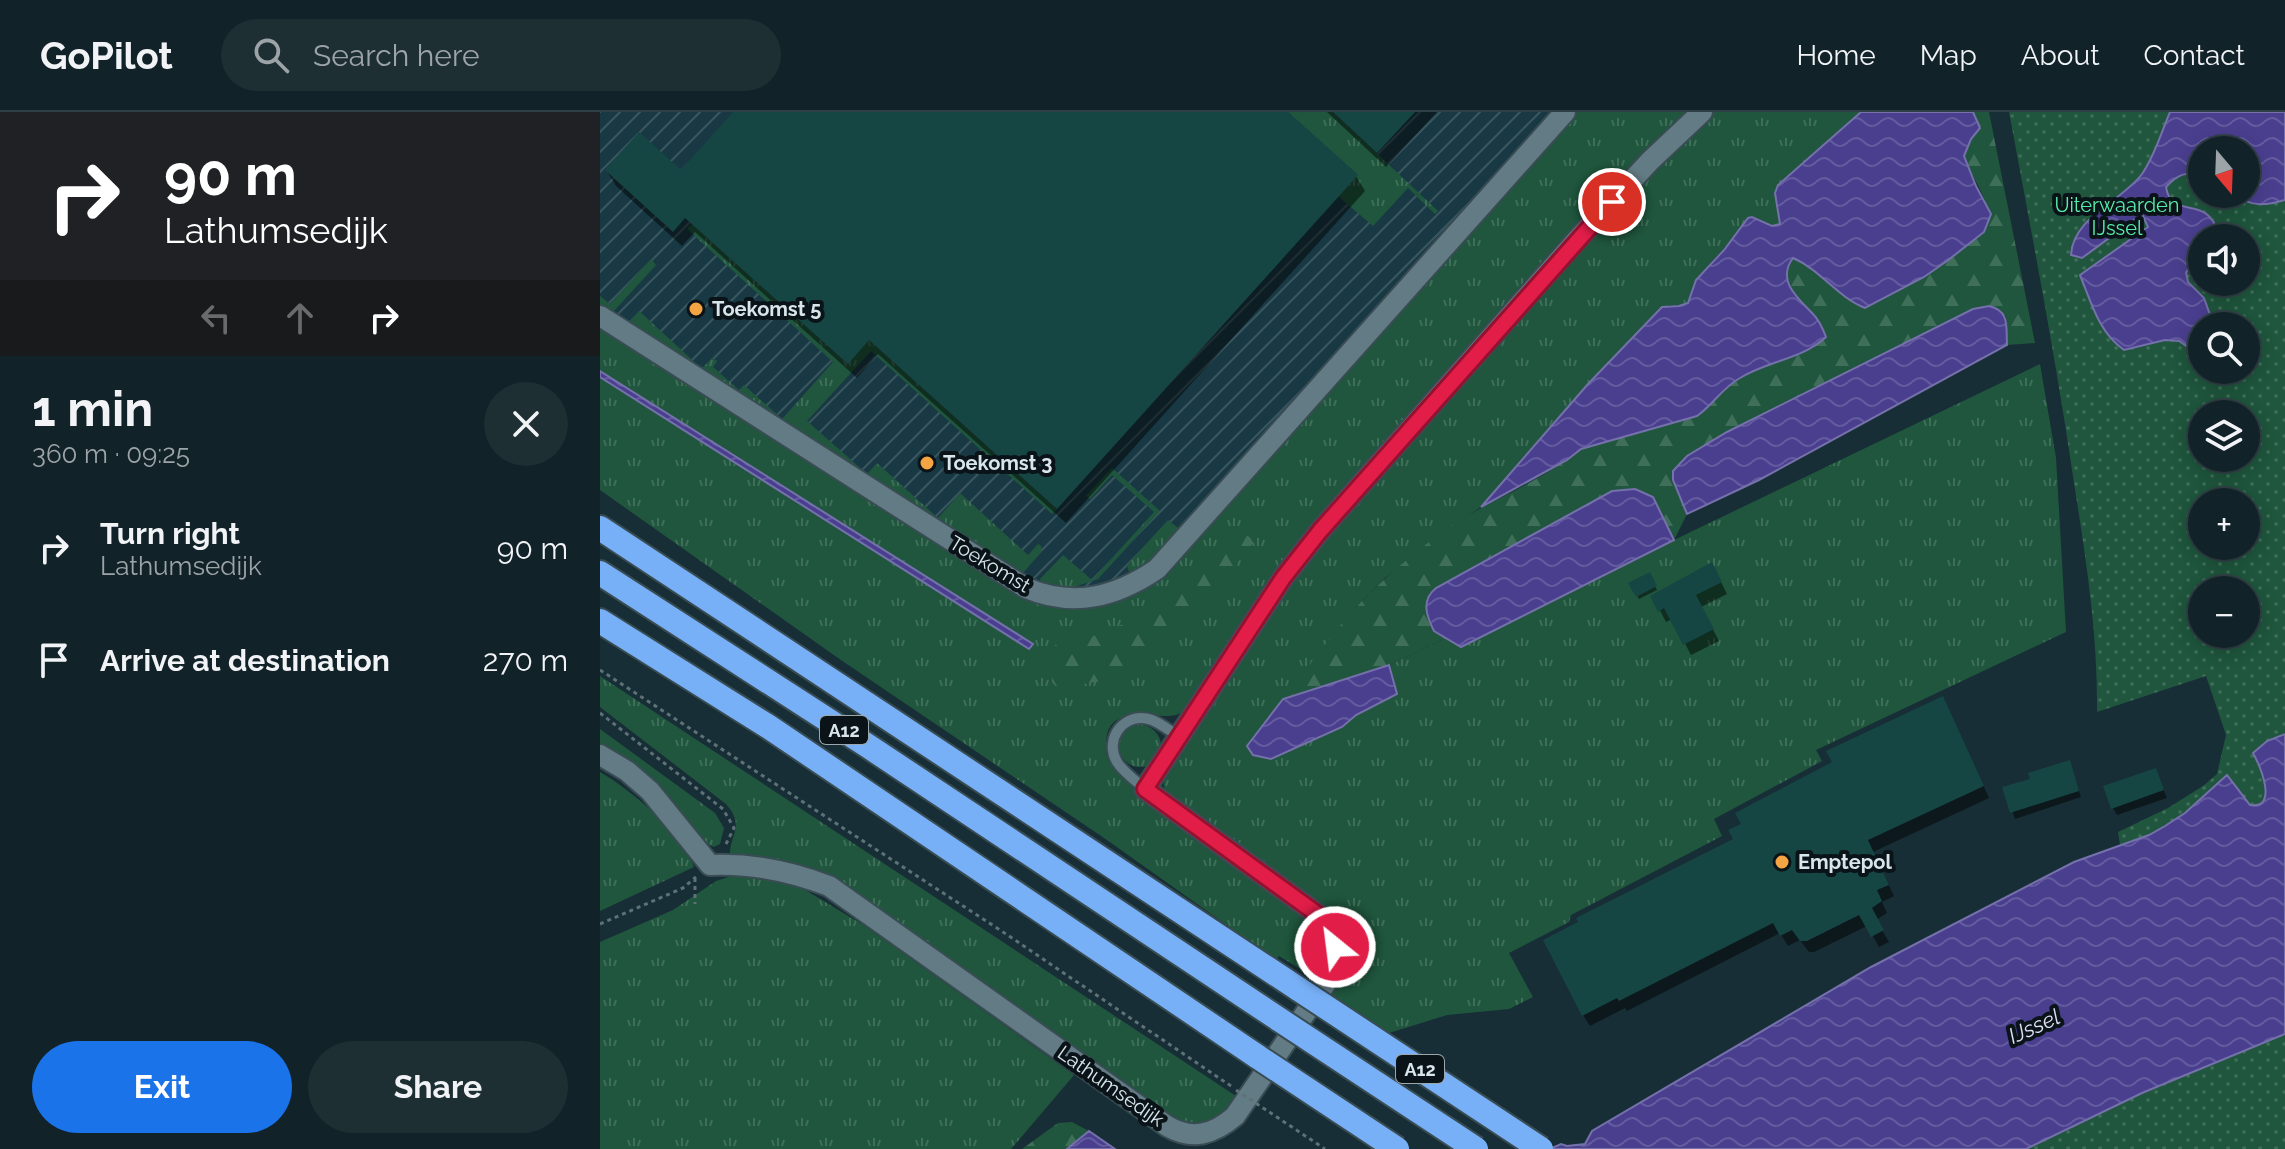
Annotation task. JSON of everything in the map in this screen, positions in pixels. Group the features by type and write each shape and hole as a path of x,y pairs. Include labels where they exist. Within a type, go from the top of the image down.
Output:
{"highway":[{"name":"A12","path":"600,528 1541,1149"},
{"name":"A12","path":"600,573 880,754 1476,1149"},
{"name":"A12","path":"600,621 769,727 1397,1149"}],"street":[{"name":"Toekomst","path":"600,316 1026,588 1053,597 1090,599 1121,590 1157,569 1565,112"},
{"path":"1145,789 1283,578 1320,531 1574,243 1650,161 1702,112"},
{"path":"600,755 627,771 650,791 703,871"},
{"name":"Lathumsedijk","path":"703,871 742,863 805,877 829,886 1176,1132 1211,1133 1235,1116 1326,983 1332,971 1335,947 1317,914 1145,789"}],"lane":[{"name":"Lathumsedijk","path":"1145,789 1115,760 1116,732 1137,718 1150,719 1180,737"}],"path":[{"path":"600,670 1000,930 1325,1149"},
{"path":"600,713 723,809 734,828 729,840 703,871 683,888 600,924"},
{"path":"695,904 703,871"}],"shaded area":[{"path":"600,112 1656,112 1186,670 600,456"}],"green space":[{"path":"1288,112 1333,112 1438,211 1435,214 1408,188 1373,226 1338,196 1357,174"},
{"path":"1578,112 1695,112 1518,299 1192,705 1176,715 1122,717 1108,731 1108,759 1122,777 1308,913 1330,958 1317,979 1279,956 1276,960 600,490 600,326 1024,599 1066,609 1108,605 1145,590 1167,576 1234,495"},
{"path":"1710,112 1861,112 1778,185 1775,193 1780,224 1772,226 1752,217 1696,279 1688,303 1669,305 1588,384 1481,507 1385,578 1358,605 1247,746 1253,755 1271,759 1342,727 1355,715 1396,694 1389,665 1446,638 1461,646 2040,364 2056,458 2066,632 1816,750 1822,761 1714,819 1722,836 1571,915 1569,922 1509,953 1533,997 1509,1009 1447,1015 1389,1033 1326,991 1337,934 1165,795 1163,777 1283,587 1596,225"},
{"path":"1973,112 1989,112 2035,343 2007,345 2006,316 1973,309 1727,432 1673,480 1687,514 1674,540 1653,497 1436,588 1427,602 1428,613 1434,631 1446,638 1389,665 1283,699 1370,593 1444,531 1548,472 1581,449 1697,416 1718,393 1738,378 1777,360 1814,348 1815,316 1794,296 1786,274 1793,258 1865,308 1924,277 1984,232 1988,223 1986,204 1964,156 1980,128"},
{"name":"Uiterwaarden IJssel","path":"2009,112 2285,112 2285,800 2120,845 2118,832 2168,808 2217,774 2226,735 2206,676 2097,712 2093,626 2083,540 2052,344"},
{"path":"692,224 847,363 869,340 1057,509 1052,514 871,351 807,421 867,474 877,463 938,518 960,493 1028,555 1038,544 1041,546 1042,551 1024,572 1019,573 631,324 630,321 639,311 702,369 712,358 717,361 713,367 739,390 744,385 782,419 833,362 687,229"},
{"path":"651,259 656,265 613,312 600,305 600,296 610,304"},
{"path":"1112,468 1160,511 1098,579 1071,588 1041,583 1040,579 1063,555 1092,580 1154,512 1112,475 1090,499 1086,496"},
{"path":"1168,520 1178,528 1151,559 1129,572 1127,565"},
{"path":"1233,526 1255,541 1165,652 1115,679 1057,688 1052,682 1051,648 1088,638 1139,618 1172,595"},
{"path":"600,676 1239,1098 1215,1124 1182,1127 854,898 730,857 736,825 732,812 726,804 600,707"},
{"path":"1140,725 1155,731 1161,746 1155,761 1140,767 1125,761 1119,746 1125,731"},
{"path":"600,729 715,813 724,828 720,844 714,847 704,842 600,746"},
{"path":"600,772 668,827 694,867 600,911"},
{"path":"764,874 797,885 865,926 1074,1075 1011,1149 600,1149 600,942 673,910 716,881 735,875"},
{"path":"2285,1034 2285,1149 2026,1149 2141,1093"},
{"path":"1072,1122 1089,1131 1067,1149 1022,1149 1058,1123"}],"water":[{"path":"1861,112 1973,112 1980,128 1964,156 1991,214 1984,232 1924,277 1865,308 1793,258 1788,266 1788,282 1815,316 1826,337 1807,350 1740,378 1697,416 1581,449 1567,460 1481,507 1588,384 1662,307 1688,303 1696,280 1748,218 1772,226 1780,224 1775,193 1778,185"},
{"path":"2170,112 2285,112 2285,200 2260,204 2260,136 2188,136 2188,174 2174,179 2166,187 2174,203 2204,212 2214,224 2188,224 2188,296 2202,296 2209,312 2188,312 2188,347 2179,341 2165,340 2124,350 2102,326 2080,275 2148,227 2142,214 2082,258 2071,255 2080,230 2133,184 2154,152"},
{"path":"1989,306 2004,316 2007,345 1759,480 1687,514 1673,480 1673,471 1687,456 1727,432 1973,309"},
{"path":"600,371 1033,644 1029,649 600,377"},
{"path":"1635,489 1653,497 1674,540 1461,647 1434,631 1426,608 1428,598 1436,588 1612,491"},
{"path":"1389,665 1397,694 1356,715 1342,727 1271,759 1253,755 1247,746 1283,699"},
{"name":"IJssel","path":"2285,734 2285,1034 2142,1093 2026,1149 1550,1149 1561,1144 1585,1144 1592,1131 1871,967 2074,862 2149,835 2185,813 2227,775 2250,805 2259,804 2266,794 2265,785 2253,753 2267,741"},
{"path":"1089,1131 1115,1149 1067,1149"}],"building":[{"path":"733,112 1288,112 1358,175 1057,509 869,340 848,364 685,218 673,232 605,170 639,132 681,170"},
{"path":"1333,112 1415,112 1377,153"},
{"path":"1712,562 1722,582 1696,595 1714,629 1683,645 1664,608 1658,612 1650,596"},
{"path":"1650,572 1657,586 1636,597 1628,583"},
{"name":"Emptepol","path":"1943,696 1984,786 1868,840 1889,885 1877,890 1882,901 1872,908 1884,930 1871,937 1859,915 1807,941 1800,941 1792,930 1780,936 1773,923 1619,1001 1617,998 1582,1016 1543,940 1578,922 1576,918 1733,839 1728,830 1741,824 1735,813 1832,762 1826,751"},
{"path":"2070,760 2079,791 2010,813 2002,787 2030,779 2028,773"},
{"path":"2156,768 2164,790 2111,809 2103,786"}],"place":[{"name":"Toekomst 5","path":"696,309"},
{"name":"Toekomst 3","path":"927,463"},
{"name":"Emptepol","path":"1782,862"}],"route":[{"path":"1335,947 1317,914 1145,789 1283,578 1320,531 1612,202"}]}
